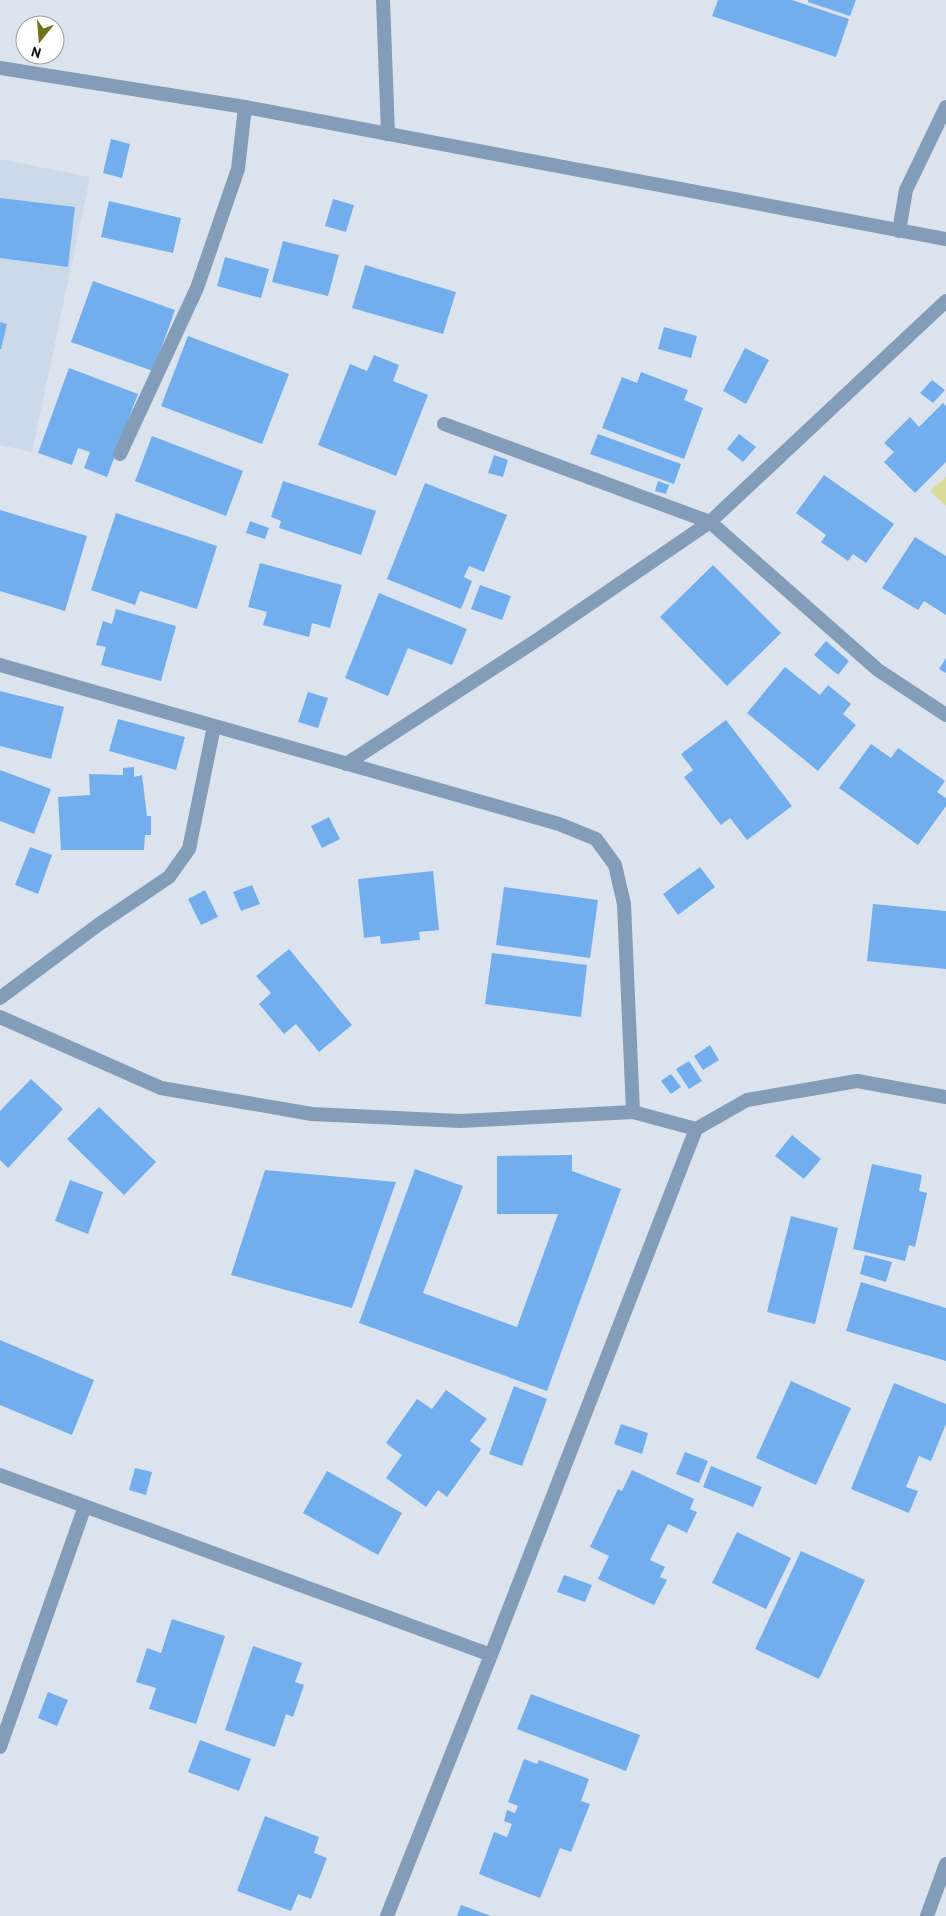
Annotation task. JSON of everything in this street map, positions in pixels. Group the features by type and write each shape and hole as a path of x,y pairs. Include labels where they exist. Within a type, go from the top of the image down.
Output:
{"street":[{"path":"383,0 388,134"},
{"path":"0,68 245,107 946,240"},
{"path":"120,454 197,288 238,169 245,107"},
{"path":"899,231 906,190 946,107"},
{"path":"346,764 540,638 710,522 946,301"},
{"path":"444,424 710,522 878,670 946,715"},
{"path":"0,665 559,824 596,839 614,865 624,904 633,1112"},
{"path":"0,998 98,925 169,877 189,849 214,726"},
{"path":"0,1017 161,1088 312,1114 460,1121 633,1112 696,1129"},
{"path":"387,1916 696,1129 747,1100 857,1081 946,1097"},
{"path":"0,1475 491,1655"},
{"path":"0,1747 85,1506"},
{"path":"927,1916 946,1864"}],"shaded area":[{"path":"0,159 90,177 32,452 0,445"}],"green space":[{"path":"946,477 946,506 930,491"}],"building":[{"path":"718,0 792,0 849,19 836,57 712,16"},
{"path":"808,0 856,0 850,16 808,2"},
{"path":"111,139 130,144 122,178 103,173"},
{"path":"0,198 75,207 68,267 0,258"},
{"path":"333,199 354,205 346,232 325,226"},
{"path":"109,201 181,218 173,253 101,237"},
{"path":"283,241 339,255 328,296 272,282"},
{"path":"225,257 269,269 261,298 217,286"},
{"path":"365,265 456,292 443,334 352,308"},
{"path":"93,281 175,310 153,371 71,342"},
{"path":"0,322 7,324 1,349 0,349"},
{"path":"664,327 697,336 691,358 658,349"},
{"path":"188,336 289,374 262,444 161,406"},
{"path":"745,348 769,360 746,404 723,391"},
{"path":"374,355 399,365 393,381 428,395 396,476 318,445 350,364 367,371"},
{"path":"69,368 138,394 107,477 84,468 90,452 78,448 72,465 38,453"},
{"path":"641,372 688,390 684,400 703,408 684,459 602,428 622,377 637,383"},
{"path":"932,380 945,390 933,403 920,393"},
{"path":"943,403 946,406 946,462 915,493 884,462 894,452 884,443 910,417 919,427"},
{"path":"598,434 681,464 674,484 590,454"},
{"path":"739,434 756,447 743,462 727,449"},
{"path":"152,436 243,471 226,516 135,481"},
{"path":"494,455 508,460 503,477 488,473"},
{"path":"824,475 894,524 866,563 853,554 848,561 821,542 826,535 796,513"},
{"path":"283,481 376,511 361,555 279,528 281,521 271,517"},
{"path":"658,481 669,485 666,494 655,491"},
{"path":"425,483 507,515 484,572 469,566 464,577 472,581 461,609 387,579"},
{"path":"0,510 87,536 65,611 0,591"},
{"path":"116,513 217,546 197,609 140,591 135,605 91,590"},
{"path":"250,521 269,528 265,539 246,533"},
{"path":"915,537 946,556 946,615 924,601 918,610 882,588"},
{"path":"260,563 342,585 330,628 312,623 309,637 263,625 267,612 248,607"},
{"path":"713,565 781,633 727,686 660,617"},
{"path":"480,585 511,596 502,620 471,609"},
{"path":"379,593 467,629 452,665 408,648 388,696 345,678"},
{"path":"116,609 176,626 161,681 101,665 106,647 96,645 103,621 112,624"},
{"path":"826,641 849,661 838,675 814,655"},
{"path":"946,658 946,673 939,669"},
{"path":"785,667 820,695 828,685 851,704 843,714 856,725 818,771 747,713"},
{"path":"0,691 64,707 51,759 0,746"},
{"path":"308,692 328,698 318,728 298,722"},
{"path":"118,719 185,737 176,770 109,751"},
{"path":"726,720 792,806 747,840 730,818 721,825 684,777 693,770 681,754"},
{"path":"871,744 891,758 898,748 945,781 937,792 946,798 946,806 918,845 839,788"},
{"path":"134,767 134,777 142,775 147,816 151,816 151,835 145,835 144,850 61,850 58,797 90,795 89,774 123,775 123,768"},
{"path":"0,770 51,789 34,834 0,821"},
{"path":"329,817 340,839 322,848 311,826"},
{"path":"30,847 52,855 38,894 15,885"},
{"path":"700,867 715,887 678,915 663,894"},
{"path":"433,871 439,930 419,932 420,940 381,944 380,936 364,938 358,879"},
{"path":"252,885 260,904 241,911 233,892"},
{"path":"504,887 598,900 590,958 496,945"},
{"path":"205,890 218,917 201,925 188,899"},
{"path":"873,904 946,911 946,969 867,961"},
{"path":"289,949 352,1025 319,1052 296,1024 284,1034 259,1004 271,993 256,976"},
{"path":"492,953 587,965 581,1017 485,1004"},
{"path":"710,1045 719,1060 703,1070 694,1056"},
{"path":"689,1061 702,1081 689,1089 676,1069"},
{"path":"671,1074 681,1087 671,1094 661,1081"},
{"path":"31,1079 63,1109 8,1168 0,1160 0,1111"},
{"path":"99,1107 156,1162 124,1195 67,1139"},
{"path":"792,1135 821,1159 804,1179 775,1156"},
{"path":"572,1155 572,1171 621,1189 547,1391 359,1323 415,1169 463,1186 423,1293 517,1327 558,1214 497,1214 497,1156"},
{"path":"872,1164 922,1175 919,1191 927,1193 915,1247 909,1245 905,1261 853,1249"},
{"path":"265,1170 396,1182 352,1308 231,1275"},
{"path":"70,1180 103,1192 88,1234 55,1221"},
{"path":"791,1216 838,1228 815,1324 767,1312"},
{"path":"865,1255 892,1262 886,1282 860,1274"},
{"path":"861,1282 946,1308 946,1361 846,1331"},
{"path":"0,1340 94,1380 72,1435 0,1405"},
{"path":"791,1381 851,1408 816,1485 756,1458"},
{"path":"894,1383 946,1404 946,1424 931,1461 919,1456 906,1487 918,1491 909,1513 851,1489"},
{"path":"514,1386 547,1399 522,1466 489,1454"},
{"path":"446,1390 487,1419 470,1441 481,1449 447,1497 438,1490 426,1507 386,1478 402,1455 386,1443 417,1399 432,1409"},
{"path":"621,1424 648,1433 642,1454 614,1444"},
{"path":"685,1452 708,1461 699,1483 676,1474"},
{"path":"711,1466 762,1487 753,1507 703,1487"},
{"path":"135,1468 152,1472 146,1495 129,1490"},
{"path":"632,1470 694,1499 690,1509 697,1512 687,1533 668,1524 650,1560 665,1567 660,1577 667,1580 654,1605 598,1579 609,1556 590,1547 618,1489 622,1491"},
{"path":"327,1471 402,1513 378,1555 303,1513"},
{"path":"737,1532 791,1558 766,1609 712,1583"},
{"path":"801,1551 865,1580 819,1679 755,1649"},
{"path":"564,1575 592,1585 585,1602 557,1592"},
{"path":"172,1619 225,1636 196,1724 149,1709 156,1688 136,1682 147,1648 161,1653"},
{"path":"253,1646 302,1663 295,1682 304,1685 293,1717 286,1714 275,1747 225,1730"},
{"path":"48,1692 68,1700 57,1726 38,1718"},
{"path":"531,1694 640,1735 626,1771 517,1729"},
{"path":"200,1740 251,1759 239,1791 188,1772"},
{"path":"524,1759 537,1764 539,1760 589,1779 581,1801 590,1804 571,1852 560,1848 540,1898 479,1874 494,1832 507,1837 512,1824 504,1821 507,1810 515,1813 518,1806 508,1802"},
{"path":"265,1816 319,1837 314,1853 327,1858 311,1899 298,1894 291,1911 237,1891"},
{"path":"461,1905 491,1916 457,1916"}]}
